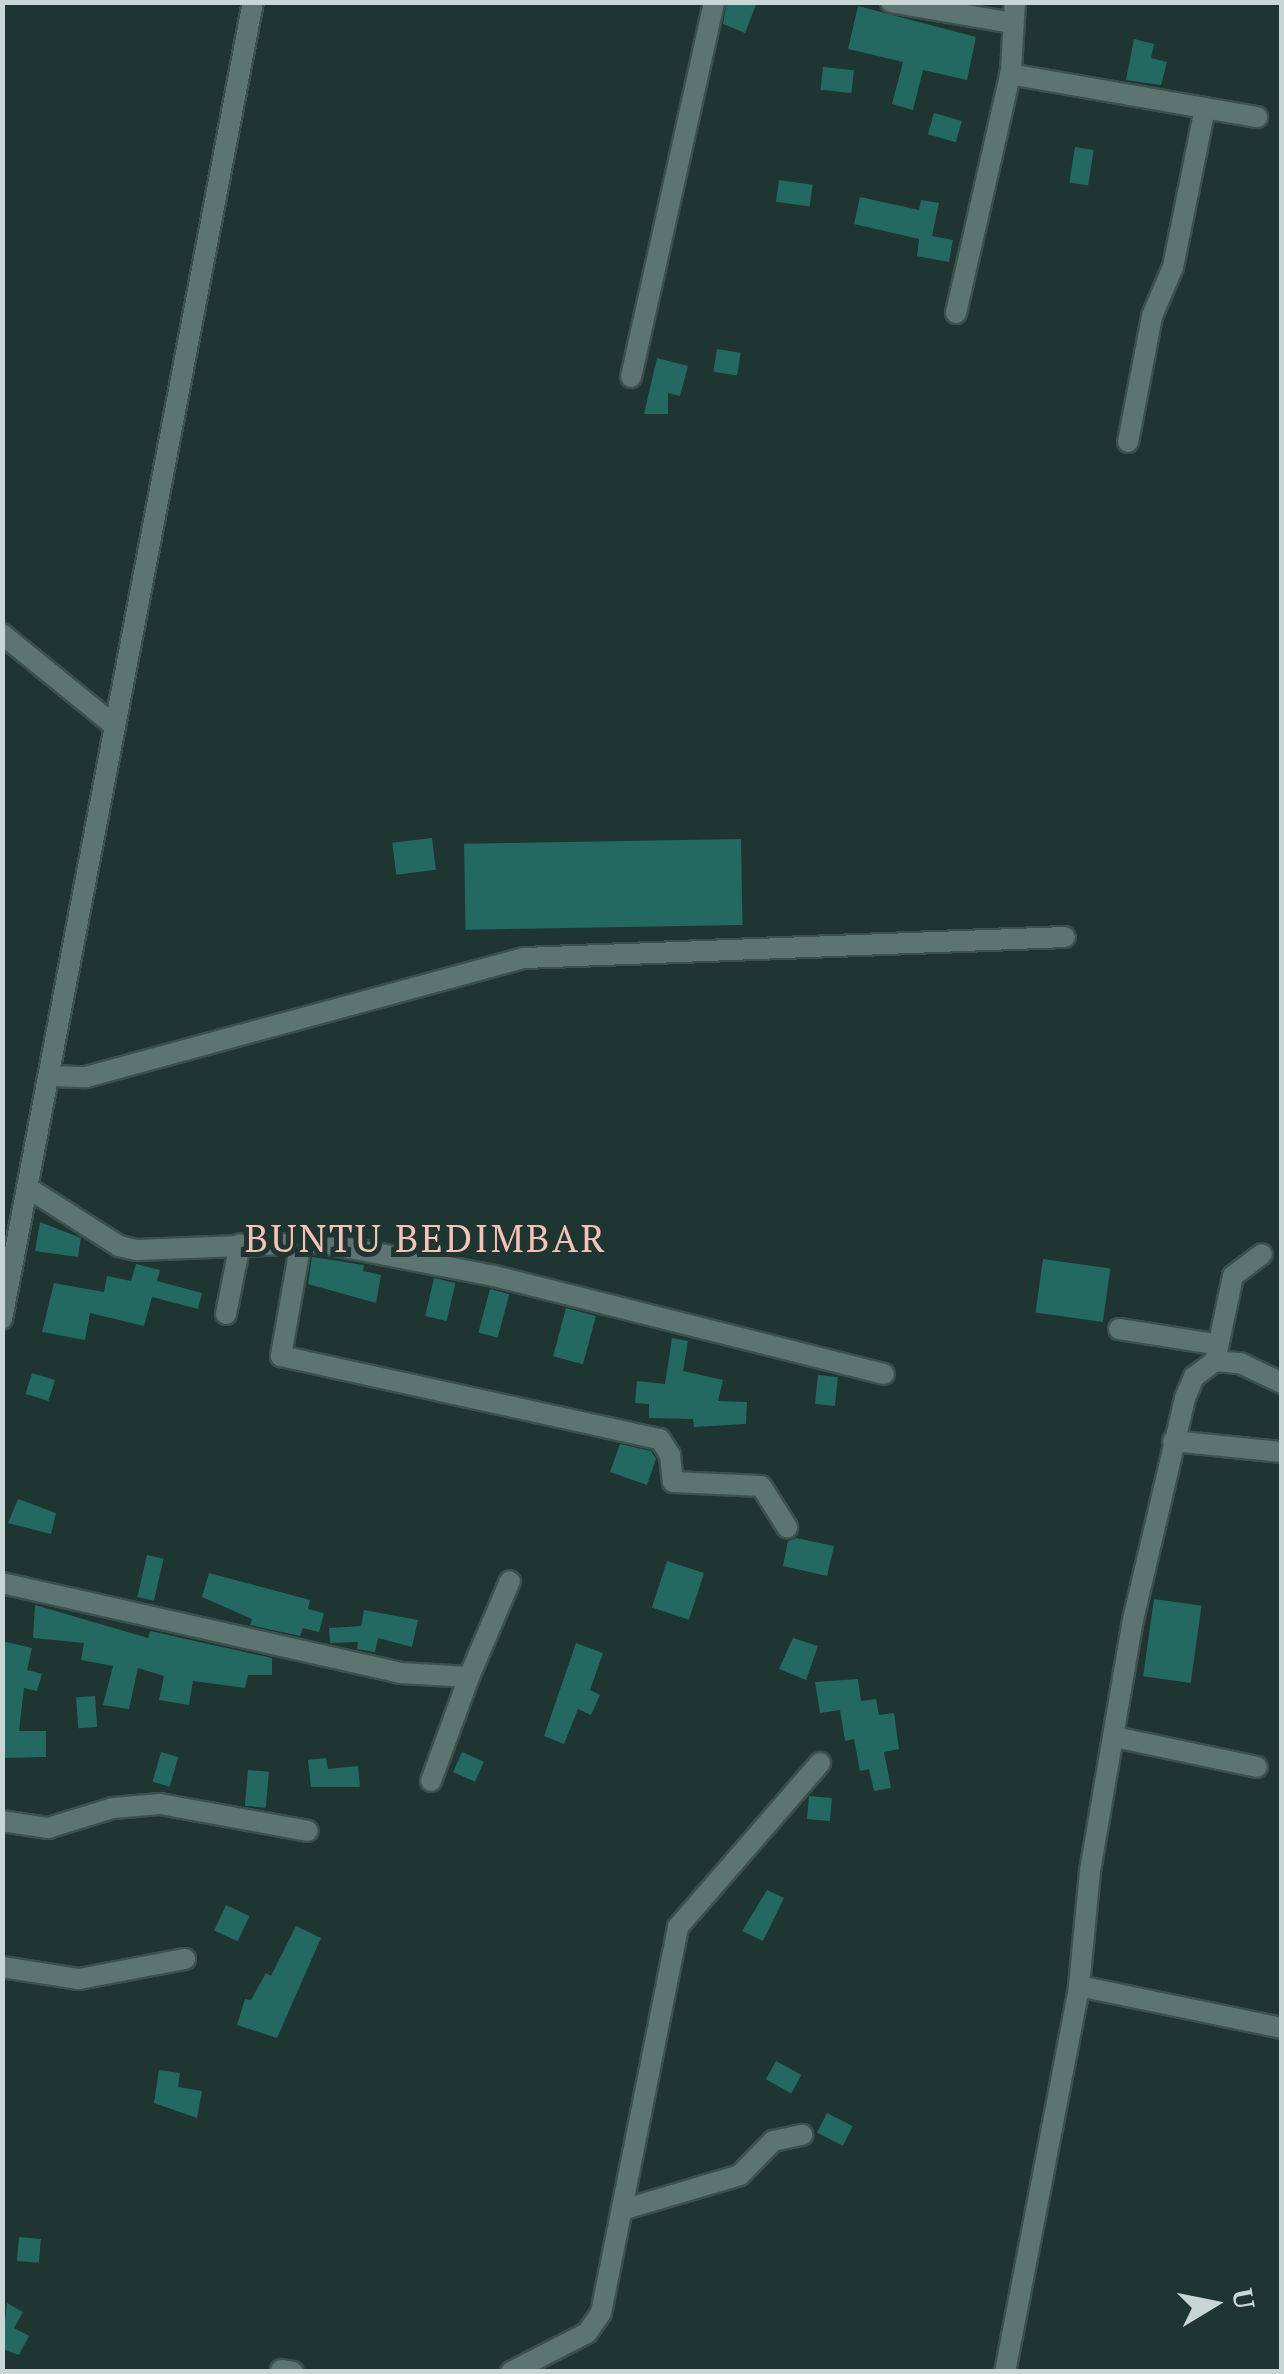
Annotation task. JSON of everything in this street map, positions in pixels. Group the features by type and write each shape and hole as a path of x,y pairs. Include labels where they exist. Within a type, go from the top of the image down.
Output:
{"street":[{"path":"2,1319 5,1286 28,1188 253,2"},
{"path":"631,377 714,2"},
{"path":"891,2 1014,13 1010,74 956,313"},
{"path":"1010,74 1256,117"},
{"path":"1128,442 1152,316 1173,267 1205,108"},
{"path":"2,634 118,712"},
{"path":"49,1076 86,1076 524,958 1066,937"},
{"path":"28,1188 118,1246 150,1251 301,1242 494,1276 884,1374"},
{"path":"301,1242 281,1356 660,1438 670,1455 672,1482 762,1486 787,1527"},
{"path":"226,1314 240,1244"},
{"path":"1005,2372 1078,1986 1115,1737 1173,1441 1194,1376 1215,1353 1233,1276 1262,1254"},
{"path":"1119,1329 1215,1353 1282,1383"},
{"path":"1173,1441 1282,1452"},
{"path":"430,1782 468,1678 510,1581"},
{"path":"2,1583 400,1673 468,1678"},
{"path":"1115,1737 1257,1766"},
{"path":"511,2372 575,2341 596,2322 678,1927 820,1763"},
{"path":"2,1821 48,1828 113,1808 160,1804 308,1832"},
{"path":"2,1967 80,1979 185,1959"},
{"path":"1078,1986 1282,2028"},
{"path":"622,2210 740,2175 773,2141 802,2135"}],"building":[{"path":"727,2 757,2 745,33 723,24"},
{"path":"858,6 976,37 967,80 923,70 913,110 892,104 903,62 848,49"},
{"path":"1134,39 1154,44 1151,58 1167,62 1161,85 1126,80"},
{"path":"823,67 854,70 851,93 821,90"},
{"path":"934,113 962,121 956,142 928,134"},
{"path":"1075,147 1094,150 1088,186 1069,183"},
{"path":"779,180 813,185 810,207 776,202"},
{"path":"860,197 919,210 921,200 939,203 932,236 953,240 949,262 917,256 919,239 854,224"},
{"path":"717,349 741,353 737,375 713,372"},
{"path":"657,358 688,366 680,396 668,393 668,414 644,414"},
{"path":"432,838 436,870 396,875 392,843"},
{"path":"741,839 743,925 466,930 464,844"},
{"path":"40,1222 81,1238 78,1257 35,1251"},
{"path":"312,1257 364,1265 363,1271 381,1275 376,1303 308,1284"},
{"path":"1043,1259 1110,1268 1103,1322 1035,1312"},
{"path":"136,1264 160,1270 157,1281 202,1293 198,1309 152,1297 144,1326 90,1313 85,1340 42,1332 54,1283 104,1292 107,1276 131,1281"},
{"path":"434,1278 455,1283 447,1321 425,1316"},
{"path":"490,1289 509,1294 498,1338 478,1332"},
{"path":"566,1308 596,1316 583,1364 553,1356"},
{"path":"672,1338 688,1341 683,1371 723,1380 718,1401 747,1402 746,1424 694,1427 693,1419 649,1418 649,1404 635,1403 637,1381 665,1384"},
{"path":"32,1373 55,1380 49,1401 26,1394"},
{"path":"818,1375 838,1377 835,1406 815,1404"},
{"path":"620,1444 651,1451 656,1459 647,1485 610,1472"},
{"path":"18,1499 56,1513 51,1534 8,1523"},
{"path":"796,1538 834,1546 827,1576 783,1566 788,1541"},
{"path":"147,1555 164,1559 154,1601 137,1597"},
{"path":"667,1561 704,1573 689,1620 652,1608"},
{"path":"209,1573 310,1600 308,1609 324,1613 319,1632 303,1628 300,1636 250,1625 252,1619 202,1597"},
{"path":"1154,1599 1202,1606 1191,1683 1143,1676"},
{"path":"35,1605 148,1638 150,1631 272,1658 272,1675 248,1675 245,1688 193,1681 189,1705 159,1700 164,1676 138,1668 129,1709 103,1705 113,1666 81,1660 84,1643 33,1638"},
{"path":"364,1610 418,1620 412,1647 378,1638 375,1652 357,1649 358,1642 330,1643 329,1628 361,1626"},
{"path":"793,1638 818,1646 806,1680 779,1669"},
{"path":"2,1641 32,1648 27,1670 42,1674 37,1691 24,1688 19,1731 46,1731 46,1757 2,1758"},
{"path":"576,1643 603,1653 590,1690 600,1695 591,1715 578,1709 564,1744 544,1736"},
{"path":"858,1679 861,1701 876,1699 879,1715 894,1713 899,1749 884,1752 891,1788 874,1791 869,1769 860,1771 854,1739 845,1741 840,1710 820,1713 815,1682"},
{"path":"95,1696 97,1727 78,1728 76,1697"},
{"path":"161,1752 178,1757 170,1787 152,1782"},
{"path":"462,1752 484,1762 475,1782 453,1772"},
{"path":"326,1758 328,1769 358,1766 360,1787 311,1787 308,1760"},
{"path":"248,1770 269,1772 266,1808 245,1806"},
{"path":"809,1796 832,1798 830,1821 807,1819"},
{"path":"767,1890 784,1898 763,1941 742,1931"},
{"path":"226,1905 250,1916 238,1941 214,1930"},
{"path":"296,1926 321,1938 277,2038 237,2025 245,1999 251,2000 266,1973 271,1976"},
{"path":"776,2061 801,2075 791,2093 766,2079"},
{"path":"159,2070 180,2073 178,2087 202,2091 197,2118 154,2103"},
{"path":"827,2113 853,2126 843,2146 817,2133"},
{"path":"19,2237 41,2239 39,2263 17,2261"},
{"path":"7,2303 23,2312 14,2328 29,2336 19,2355 2,2349"}],"district":[{"name":"BUNTU BEDIMBAR","path":"426,1239"}]}
